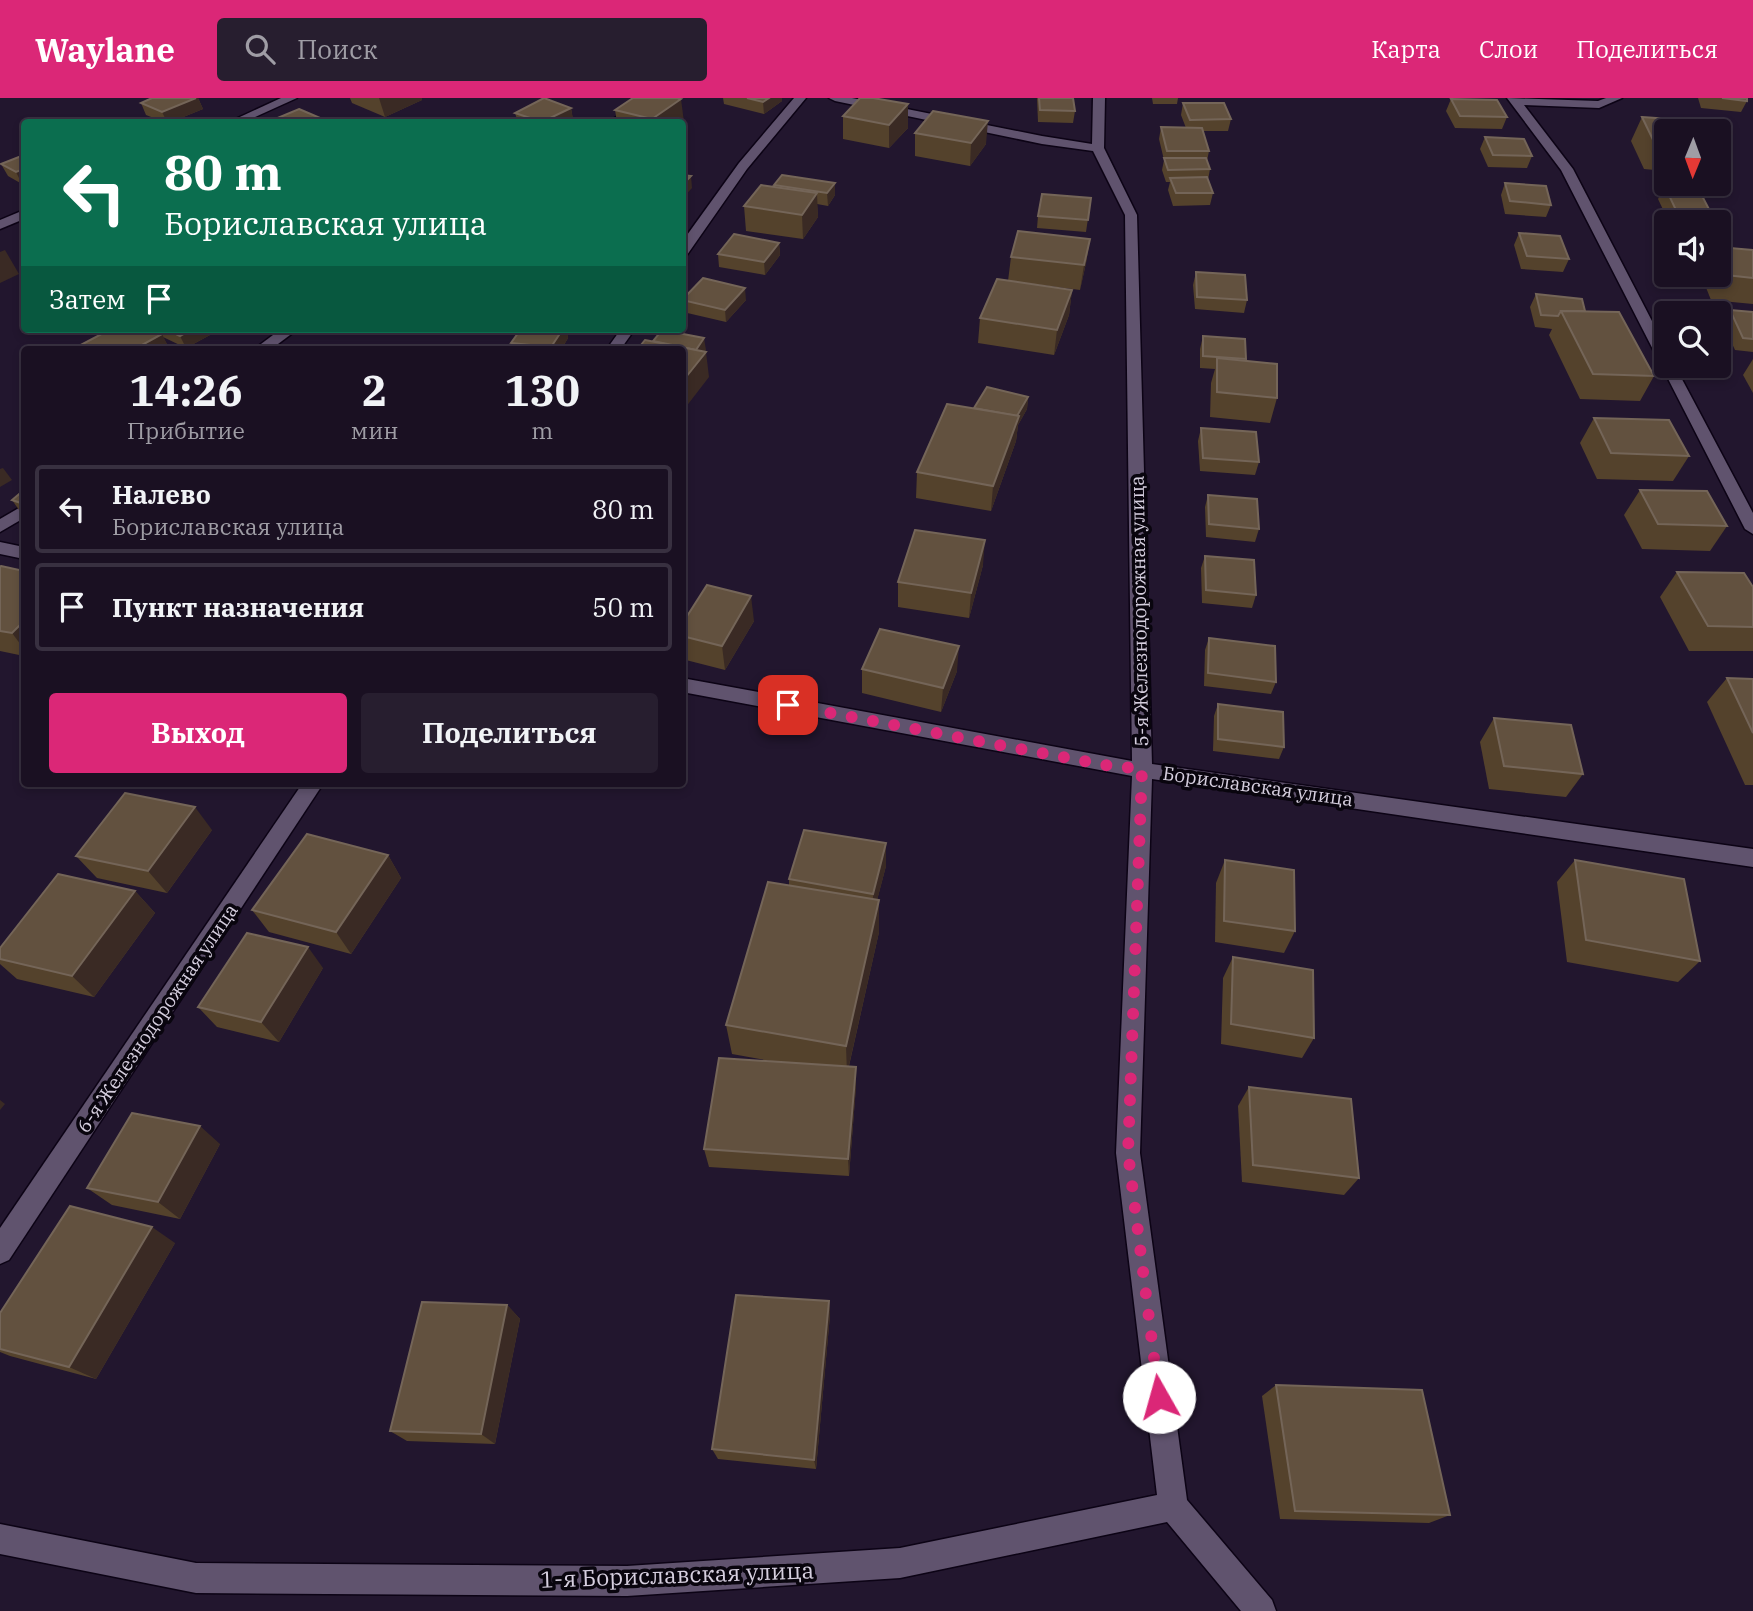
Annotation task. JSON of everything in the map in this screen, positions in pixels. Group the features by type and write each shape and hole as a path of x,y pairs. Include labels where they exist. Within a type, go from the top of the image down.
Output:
{"street":[{"path":"242,119 291,98"},
{"path":"619,119 656,98"},
{"path":"686,246 743,166 800,98"},
{"path":"835,98 1042,141 1098,148"},
{"name":"5-я Железнодорожная улица","path":"1099,98 1098,148 1131,215 1142,769 1128,1153 1173,1506"},
{"path":"1514,100 1599,105 1616,98"},
{"path":"1514,100 1567,169 1654,339"},
{"path":"0,225 21,215"},
{"path":"266,346 284,333"},
{"path":"1674,378 1753,529"},
{"path":"0,527 21,512"},
{"path":"0,548 21,553"},
{"name":"Бориславская улица","path":"686,686 1105,765 1753,858"},
{"name":"6-я Железнодорожная улица","path":"0,1251 311,787"},
{"path":"1173,1506 1261,1611"},
{"name":"1-я Бориславская улица","path":"0,1539 196,1578 627,1581 900,1563 1173,1506"}],"building":[{"path":"152,98 196,98 162,112 141,103"},
{"path":"544,98 571,108 548,119 533,119 515,113"},
{"path":"633,98 681,99 652,119 615,110"},
{"path":"747,98 769,98 763,102"},
{"path":"860,98 908,104 889,125 843,116"},
{"path":"1039,98 1073,98 1075,111 1040,110"},
{"path":"1722,98 1747,98 1747,101"},
{"path":"1451,99 1497,100 1507,117 1460,116"},
{"path":"1183,103 1224,103 1231,119 1190,120"},
{"path":"299,109 323,119 275,119"},
{"path":"933,111 988,121 971,143 915,133"},
{"path":"1642,117 1670,119 1654,119 1654,142"},
{"path":"1161,127 1202,128 1209,151 1167,151"},
{"path":"1485,137 1524,139 1532,156 1493,155"},
{"path":"21,156 21,170 16,172 1,164"},
{"path":"1164,158 1206,158 1210,169 1168,170"},
{"path":"782,175 835,183 827,193 774,185"},
{"path":"1207,177 1213,193 1176,193 1170,178"},
{"path":"1505,183 1546,186 1551,205 1510,201"},
{"path":"761,185 817,193 802,215 744,206"},
{"path":"1042,194 1091,198 1088,220 1038,216"},
{"path":"1669,196 1702,196 1709,210 1676,210"},
{"path":"1018,231 1090,239 1084,265 1011,257"},
{"path":"1519,233 1560,236 1569,259 1527,256"},
{"path":"734,234 779,243 764,262 718,254"},
{"path":"1731,248 1753,250 1753,278 1731,276"},
{"path":"1196,272 1245,275 1247,300 1197,297"},
{"path":"703,278 745,288 725,310 686,301 686,296"},
{"path":"997,279 1072,290 1057,330 980,318"},
{"path":"1536,294 1582,299 1585,311 1561,311 1558,316 1541,315"},
{"path":"1731,310 1753,312 1753,339 1743,338"},
{"path":"1561,311 1619,312 1654,376 1593,374"},
{"path":"103,333 162,334 140,346 79,346"},
{"path":"518,333 560,333 552,346 511,343"},
{"path":"660,333 704,338 696,350 653,341"},
{"path":"1203,336 1245,339 1246,359 1203,356"},
{"path":"645,340 676,346 640,346"},
{"path":"686,348 706,352 686,377"},
{"path":"1217,358 1277,364 1277,398 1217,392"},
{"path":"987,387 1028,397 1017,416 974,408"},
{"path":"947,404 1019,416 993,486 917,472"},
{"path":"1594,418 1669,420 1689,456 1611,453"},
{"path":"1201,428 1256,432 1259,462 1203,458"},
{"path":"1640,490 1707,491 1727,526 1658,524"},
{"path":"21,492 21,503 12,500"},
{"path":"1208,495 1257,499 1259,529 1209,524"},
{"path":"915,530 985,540 971,593 898,582"},
{"path":"1205,556 1254,560 1256,595 1206,590"},
{"path":"0,567 21,570 21,624 12,633 0,631"},
{"path":"1677,572 1744,573 1753,587 1753,627 1708,626"},
{"path":"707,585 751,596 722,646 686,637 686,618"},
{"path":"880,629 959,646 943,688 862,669"},
{"path":"1209,638 1275,646 1276,682 1208,673"},
{"path":"1727,678 1753,679 1753,733"},
{"path":"1218,704 1283,712 1284,747 1218,739"},
{"path":"1494,718 1571,725 1583,774 1504,766"},
{"path":"125,793 195,807 148,871 76,856"},
{"path":"804,830 886,843 873,894 789,879"},
{"path":"307,834 388,855 336,932 252,910"},
{"path":"1225,860 1294,870 1295,931 1224,921"},
{"path":"1575,860 1684,879 1700,961 1586,940"},
{"path":"58,874 135,891 72,976 0,959 0,948"},
{"path":"768,882 879,900 846,1046 726,1025"},
{"path":"247,933 308,947 261,1022 198,1007"},
{"path":"1233,957 1313,970 1314,1038 1231,1024"},
{"path":"719,1058 856,1067 848,1159 704,1149"},
{"path":"1249,1087 1351,1099 1359,1178 1253,1165"},
{"path":"132,1113 200,1126 158,1202 87,1188"},
{"path":"70,1206 152,1227 69,1367 0,1349 0,1313"},
{"path":"736,1295 829,1301 814,1460 712,1449"},
{"path":"422,1302 507,1305 481,1434 390,1431"},
{"path":"1276,1385 1422,1390 1450,1515 1295,1511"}],"route":[{"path":"788,705 1105,765 1142,769 1128,1153 1159,1397"}]}
